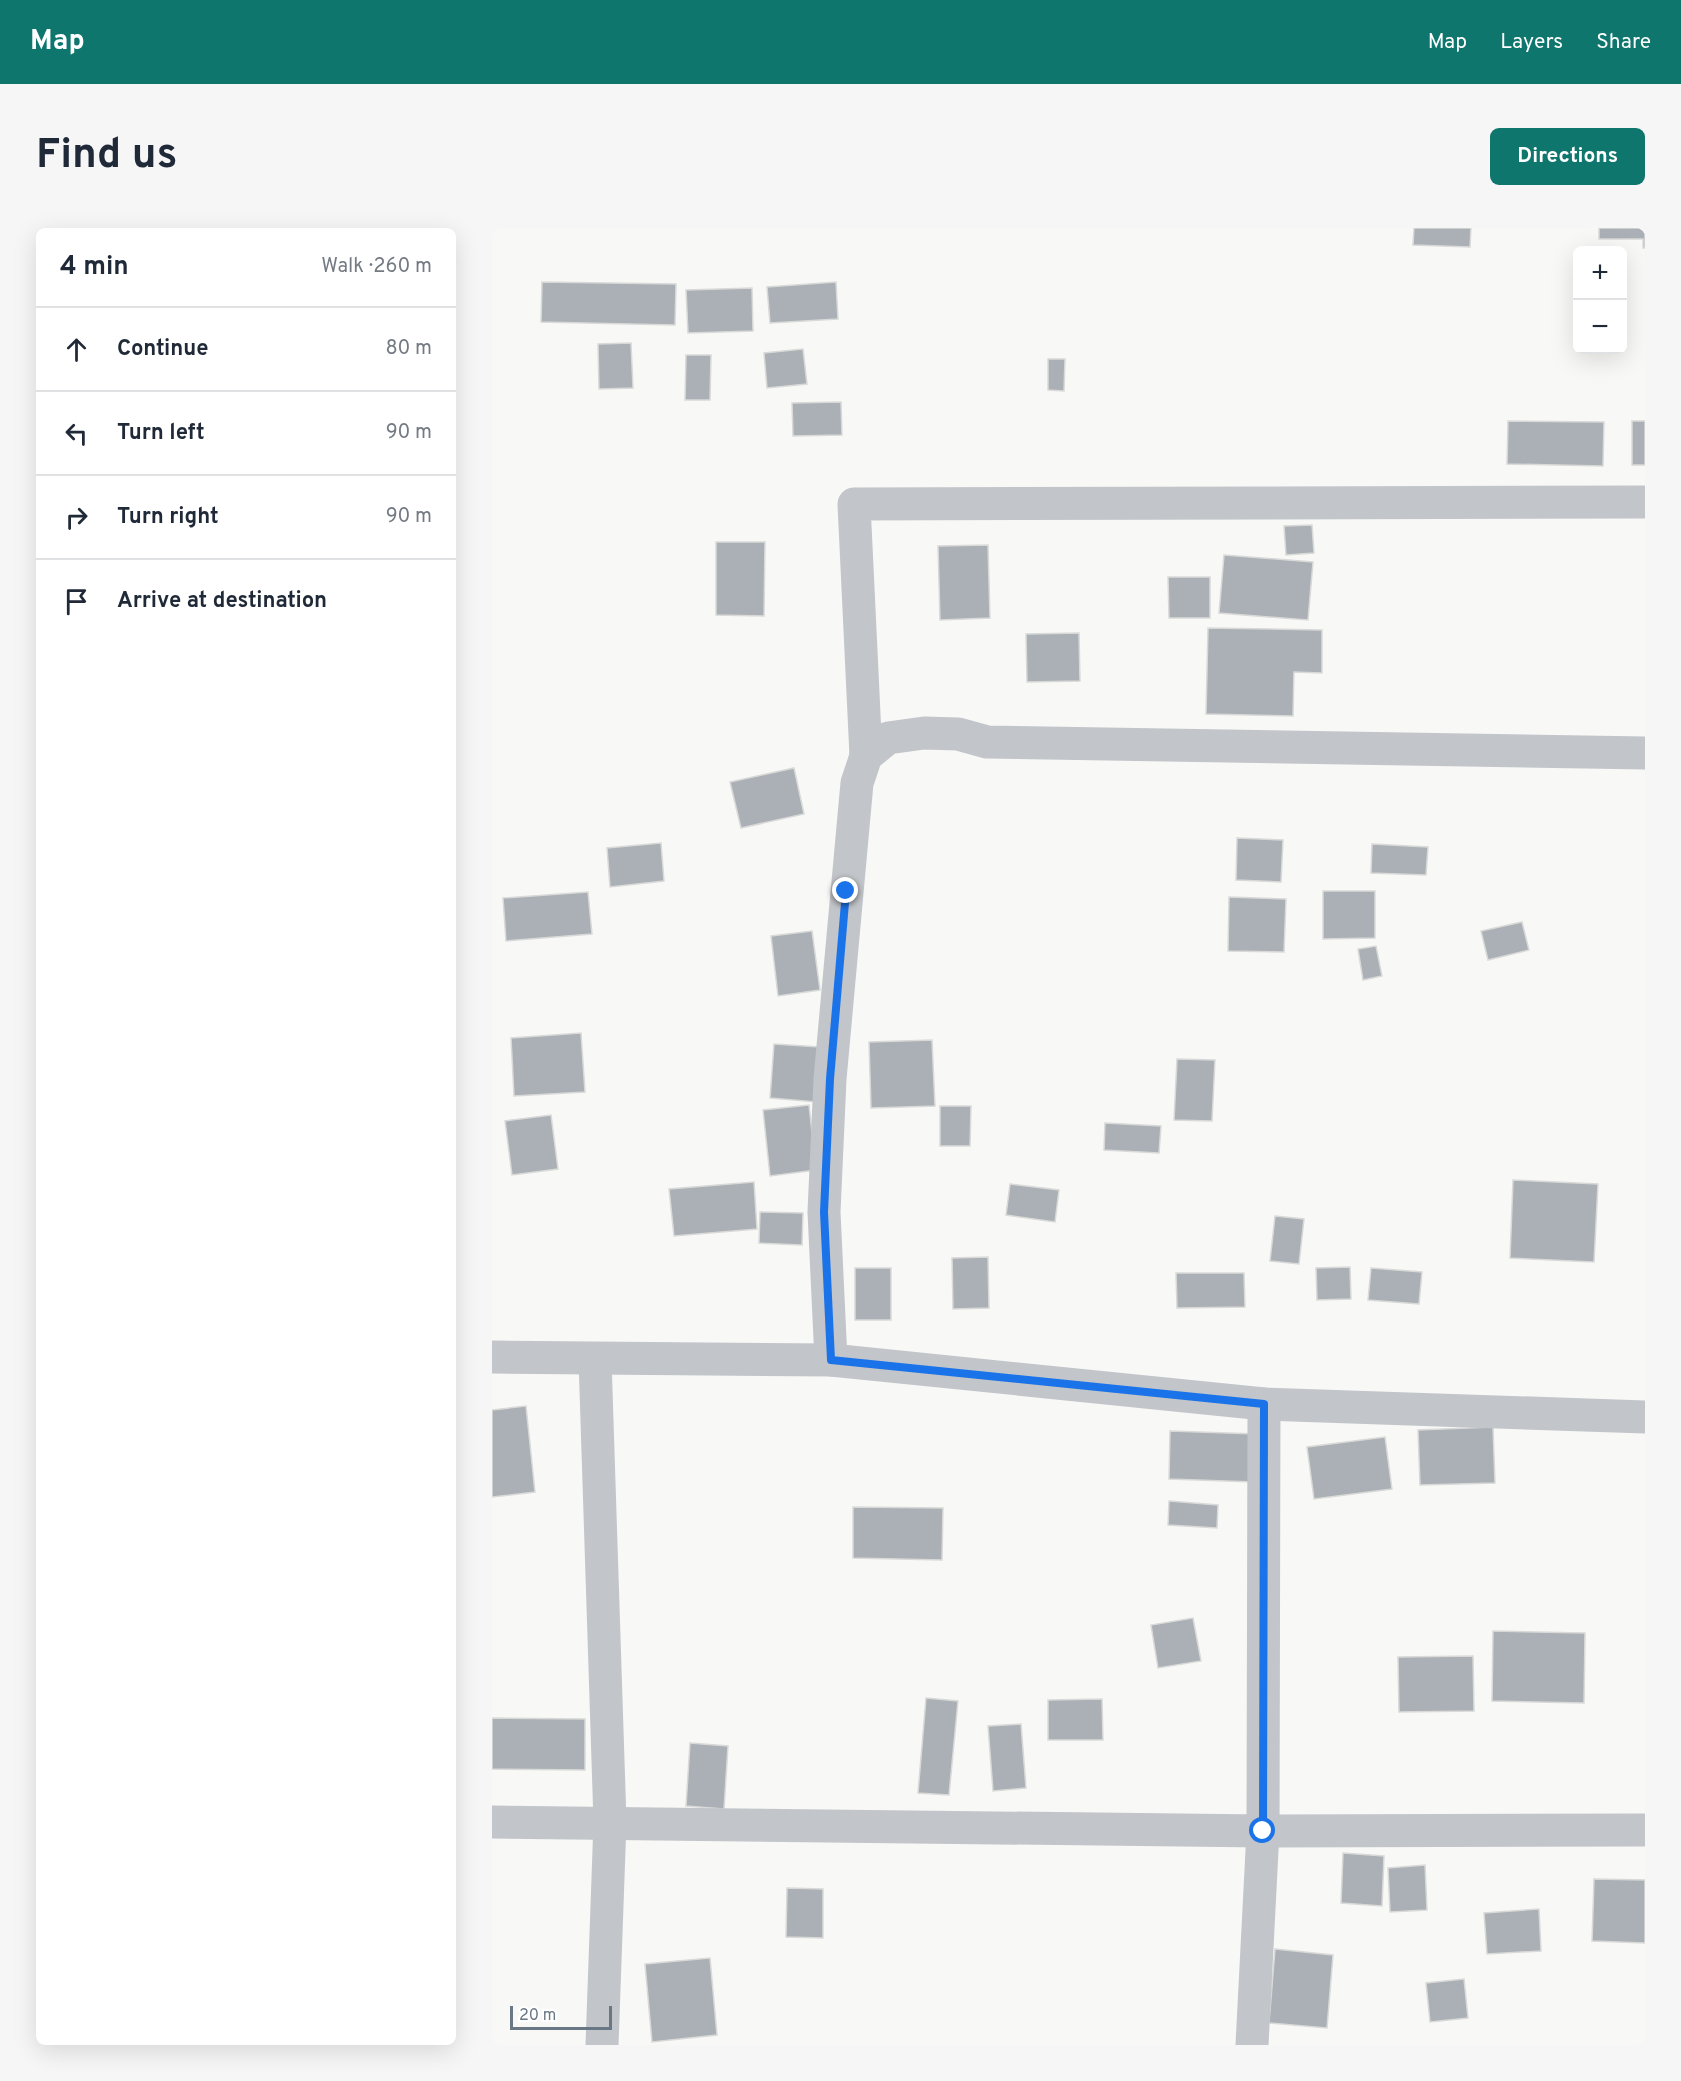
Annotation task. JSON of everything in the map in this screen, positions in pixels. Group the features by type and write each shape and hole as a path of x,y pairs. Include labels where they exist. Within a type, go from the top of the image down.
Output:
{"street":[{"path":"831,1360 824,1212 830,1079 856,783 866,756 854,504 1645,502"},
{"path":"866,756 888,738 924,733 958,734 987,742 1645,753"},
{"path":"492,1357 831,1360 1264,1404 1645,1418"},
{"path":"595,1359 610,1822 602,2045"},
{"path":"1252,2045 1263,1831 1264,1404"},
{"path":"492,1822 1263,1831 1645,1830"}],"building":[{"path":"1414,228 1471,228 1470,247 1413,245"},
{"path":"1599,228 1645,228 1645,248 1643,248 1643,239 1599,239"},
{"path":"542,282 676,284 675,325 541,322"},
{"path":"836,282 838,319 770,323 767,287"},
{"path":"752,288 753,331 688,333 686,290"},
{"path":"631,343 633,388 599,389 598,344"},
{"path":"803,349 807,384 767,388 764,353"},
{"path":"686,355 711,355 710,400 685,400"},
{"path":"1048,359 1065,359 1064,391 1048,390"},
{"path":"841,402 842,435 793,436 792,403"},
{"path":"1508,421 1604,422 1603,466 1507,464"},
{"path":"1632,421 1645,421 1645,465 1632,465"},
{"path":"1312,525 1314,553 1286,555 1284,526"},
{"path":"716,542 765,542 764,616 716,615"},
{"path":"988,545 990,618 940,620 938,546"},
{"path":"1224,555 1313,562 1308,620 1219,613"},
{"path":"1168,577 1210,577 1210,618 1169,618"},
{"path":"1208,628 1322,630 1322,673 1294,672 1293,716 1206,714"},
{"path":"1079,633 1080,681 1027,682 1026,634"},
{"path":"794,768 804,814 741,828 730,782"},
{"path":"1237,838 1283,840 1281,882 1236,880"},
{"path":"661,843 664,881 610,887 607,848"},
{"path":"1372,844 1428,847 1426,875 1371,873"},
{"path":"1323,891 1375,891 1375,938 1323,939"},
{"path":"588,892 592,934 506,941 503,898"},
{"path":"1229,897 1286,899 1284,952 1228,951"},
{"path":"1522,922 1529,950 1488,960 1481,931"},
{"path":"812,931 820,990 778,996 771,936"},
{"path":"1376,946 1382,976 1363,980 1358,949"},
{"path":"581,1033 585,1092 514,1096 511,1038"},
{"path":"932,1040 935,1106 871,1108 869,1042"},
{"path":"774,1044 820,1047 817,1102 770,1098"},
{"path":"1177,1059 1215,1060 1212,1121 1174,1120"},
{"path":"809,1105 816,1170 770,1176 763,1110"},
{"path":"940,1106 971,1106 970,1146 940,1146"},
{"path":"551,1115 558,1169 512,1175 505,1121"},
{"path":"1105,1123 1161,1126 1159,1153 1104,1150"},
{"path":"1513,1180 1598,1184 1594,1262 1510,1258"},
{"path":"754,1182 757,1229 674,1236 669,1189"},
{"path":"1010,1184 1059,1190 1055,1222 1006,1215"},
{"path":"760,1212 803,1213 802,1245 759,1243"},
{"path":"1275,1216 1304,1219 1299,1264 1270,1261"},
{"path":"988,1257 989,1308 953,1309 952,1258"},
{"path":"1350,1267 1351,1299 1317,1300 1316,1268"},
{"path":"855,1268 891,1268 891,1320 855,1320"},
{"path":"1371,1268 1422,1272 1419,1304 1368,1300"},
{"path":"1176,1273 1244,1273 1245,1307 1177,1308"},
{"path":"526,1406 535,1492 492,1497 492,1410"},
{"path":"1493,1427 1495,1483 1420,1485 1418,1430"},
{"path":"1170,1431 1256,1434 1255,1482 1169,1479"},
{"path":"1385,1437 1392,1489 1314,1499 1307,1447"},
{"path":"1169,1501 1218,1505 1217,1528 1168,1525"},
{"path":"853,1507 943,1508 942,1560 853,1558"},
{"path":"1193,1618 1201,1661 1158,1668 1151,1625"},
{"path":"1493,1631 1585,1633 1584,1703 1492,1701"},
{"path":"1473,1656 1474,1711 1399,1712 1398,1657"},
{"path":"926,1698 958,1701 949,1795 918,1793"},
{"path":"1102,1699 1103,1740 1048,1740 1048,1700"},
{"path":"492,1718 585,1719 585,1770 492,1769"},
{"path":"1021,1724 1026,1788 993,1791 988,1726"},
{"path":"690,1743 728,1746 724,1809 686,1806"},
{"path":"1343,1853 1384,1856 1382,1906 1341,1903"},
{"path":"1425,1865 1427,1910 1390,1912 1388,1868"},
{"path":"1594,1879 1645,1880 1645,1943 1592,1941"},
{"path":"787,1888 823,1889 823,1938 786,1937"},
{"path":"1539,1909 1541,1951 1487,1954 1484,1913"},
{"path":"1275,1949 1333,1955 1327,2028 1269,2023"},
{"path":"710,1958 717,2035 652,2042 645,1964"},
{"path":"1464,1979 1468,2018 1430,2022 1426,1983"}],"route":[{"path":"846,891 830,1079 824,1212 831,1360 1264,1404 1263,1831"}]}
